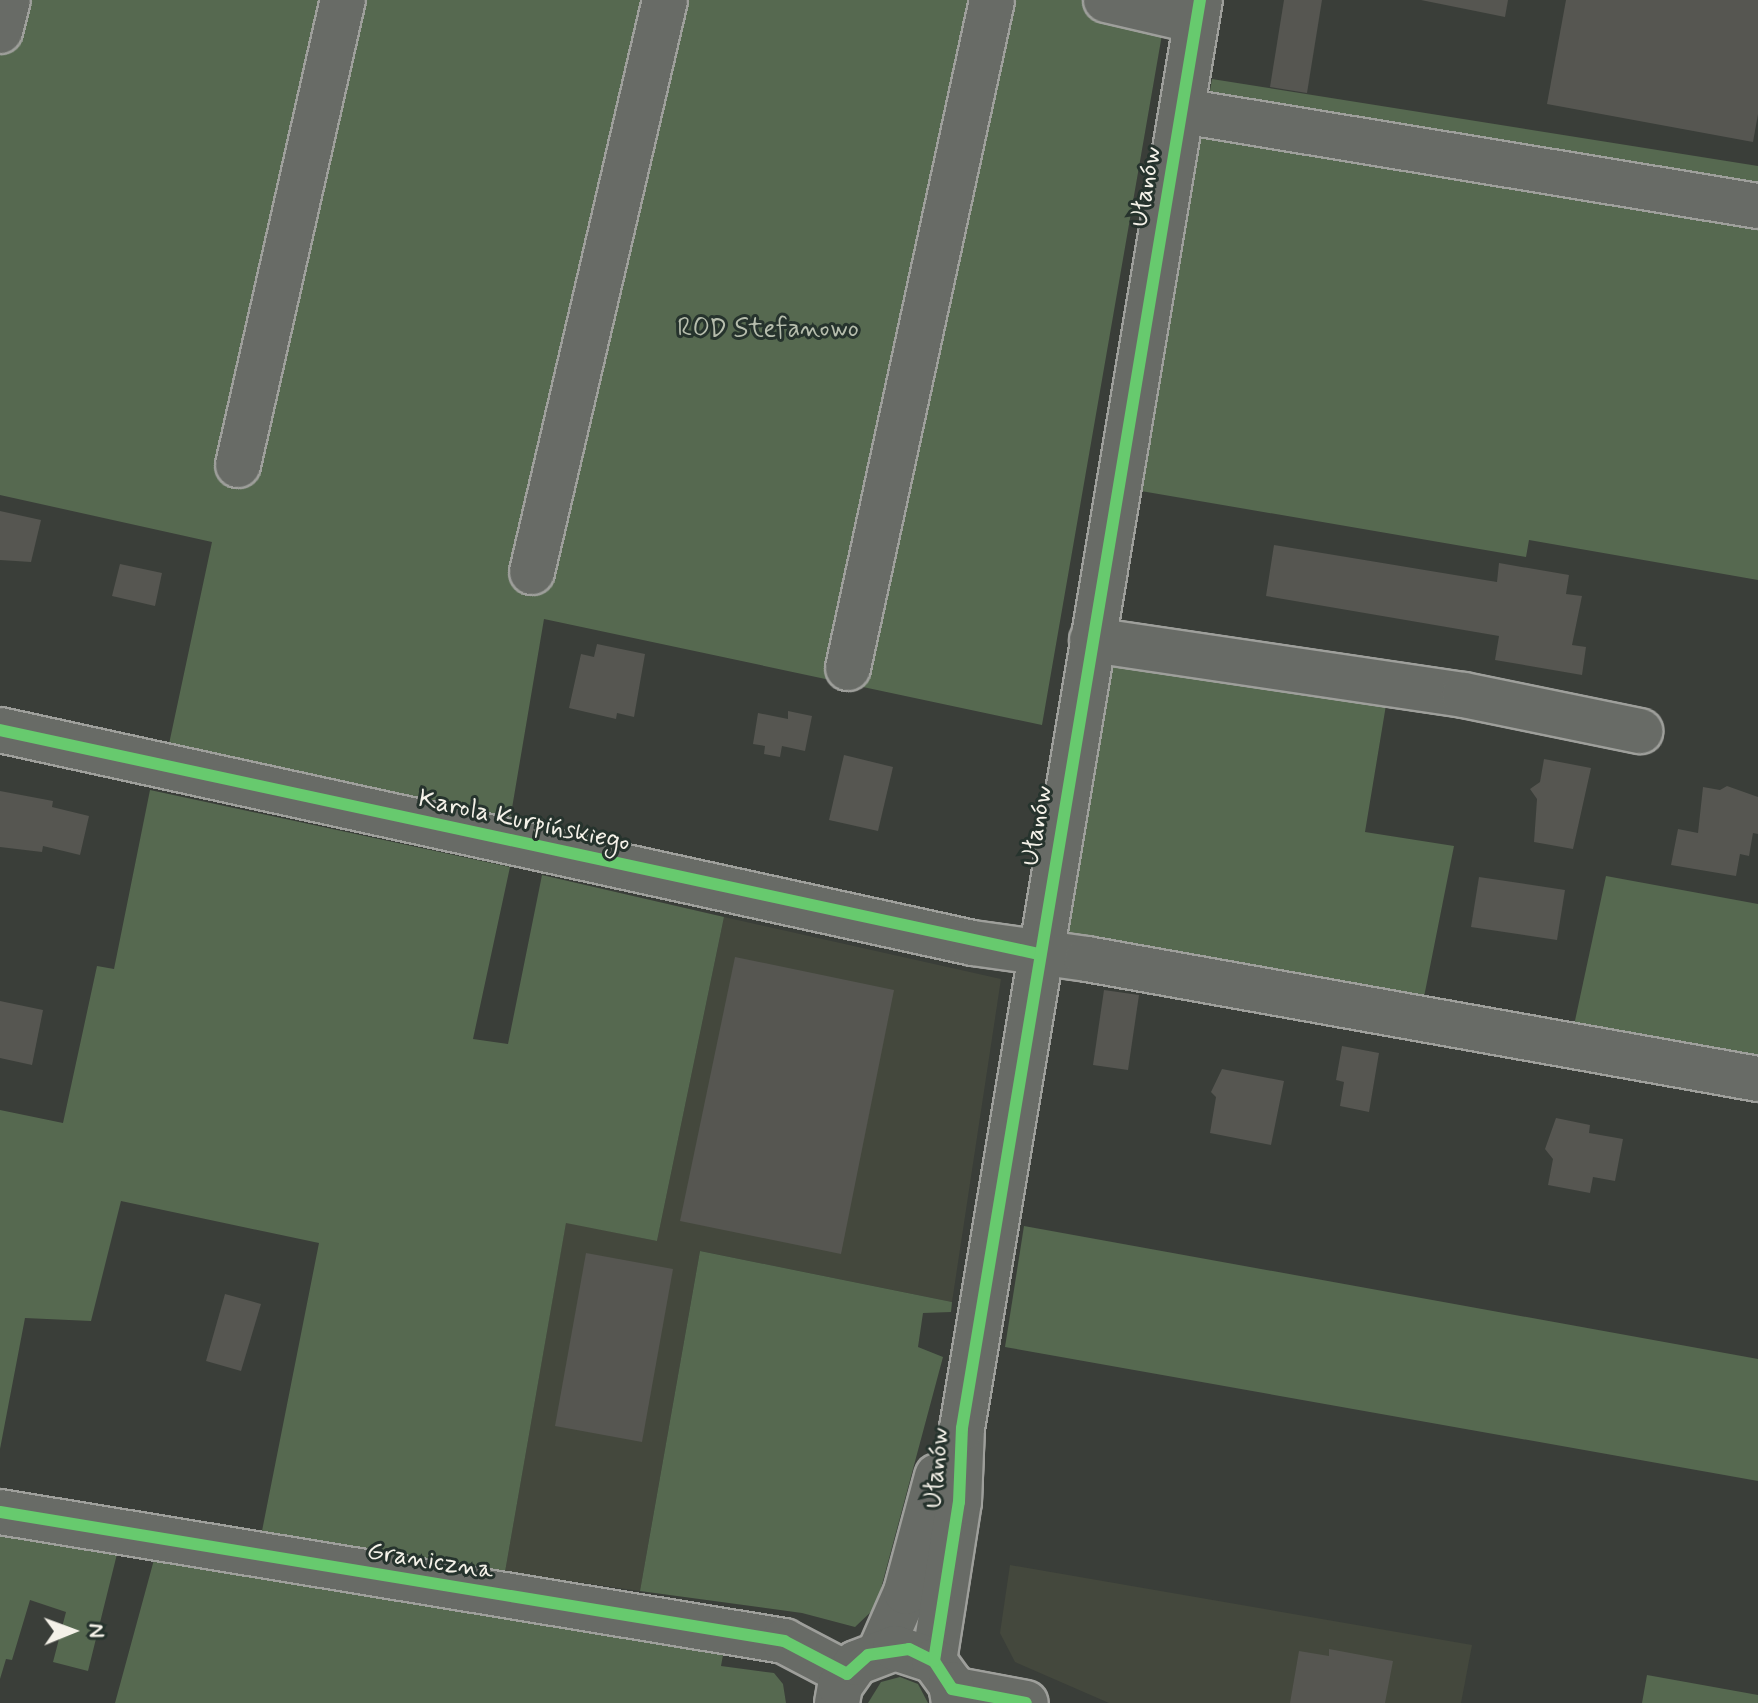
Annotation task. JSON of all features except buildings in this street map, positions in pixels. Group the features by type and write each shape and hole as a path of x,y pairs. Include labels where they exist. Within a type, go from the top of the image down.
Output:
{"street":[{"path":"0,31 8,0"},
{"path":"238,465 343,0"},
{"path":"532,572 665,0"},
{"path":"848,668 992,0"},
{"path":"1106,0 1198,10"},
{"name":"Ułanów","path":"947,1684 962,1428 1198,10"},
{"path":"1182,111 1758,206"},
{"path":"1092,640 1464,695 1640,731"},
{"name":"Karola Kurpińskiego","path":"0,730 1039,954 1758,1079"},
{"name":"Ułanów","path":"855,1675 906,1592 945,1455 962,1428"},
{"name":"Graniczna","path":"0,1512 784,1641 855,1675"},
{"path":"855,1675 909,1649 947,1684 1026,1703"}],"shaded area":[{"path":"724,917 1001,979 952,1302 700,1251 640,1591 505,1572 566,1222 657,1241"},
{"path":"1010,1565 1472,1645 1461,1703 1109,1703 1015,1662 1000,1633"}],"green space":[{"name":"ROD Stefanowo","path":"0,0 1168,0 1042,725 544,619 510,820 169,744 212,542 0,495"},
{"path":"1212,79 1758,166 1758,191 1208,103"},
{"path":"1202,133 1758,226 1758,580 1529,540 1526,557 1141,491"},
{"path":"1111,659 1386,705 1365,832 1454,846 1423,1002 1064,937"},
{"path":"150,790 510,867 473,1039 508,1044 542,875 724,917 657,1241 566,1223 505,1572 261,1536 319,1243 121,1201 91,1321 25,1318 0,1449 0,1110 63,1123 97,966 114,969"},
{"path":"1606,876 1758,904 1758,1063 1573,1030"},
{"path":"1024,1226 1758,1359 1758,1481 1005,1347"},
{"path":"700,1251 952,1302 951,1312 923,1313 918,1347 943,1357 876,1607 855,1627 802,1613 640,1591"},
{"path":"0,1530 118,1550 88,1671 53,1662 66,1612 30,1600 12,1660 6,1659 0,1679"},
{"path":"155,1556 723,1655 721,1666 774,1673 783,1684 786,1703 115,1703"},
{"path":"1647,1675 1758,1695 1758,1703 1642,1703"},
{"path":"900,1677 918,1684 928,1703 868,1703 881,1682"}],"cycle path":[{"path":"934,1661 959,1502 962,1428 1200,0"},
{"path":"0,730 1039,954"},
{"path":"0,1512 784,1641 847,1674 868,1655 909,1649 934,1661 952,1689 1026,1703"}]}
